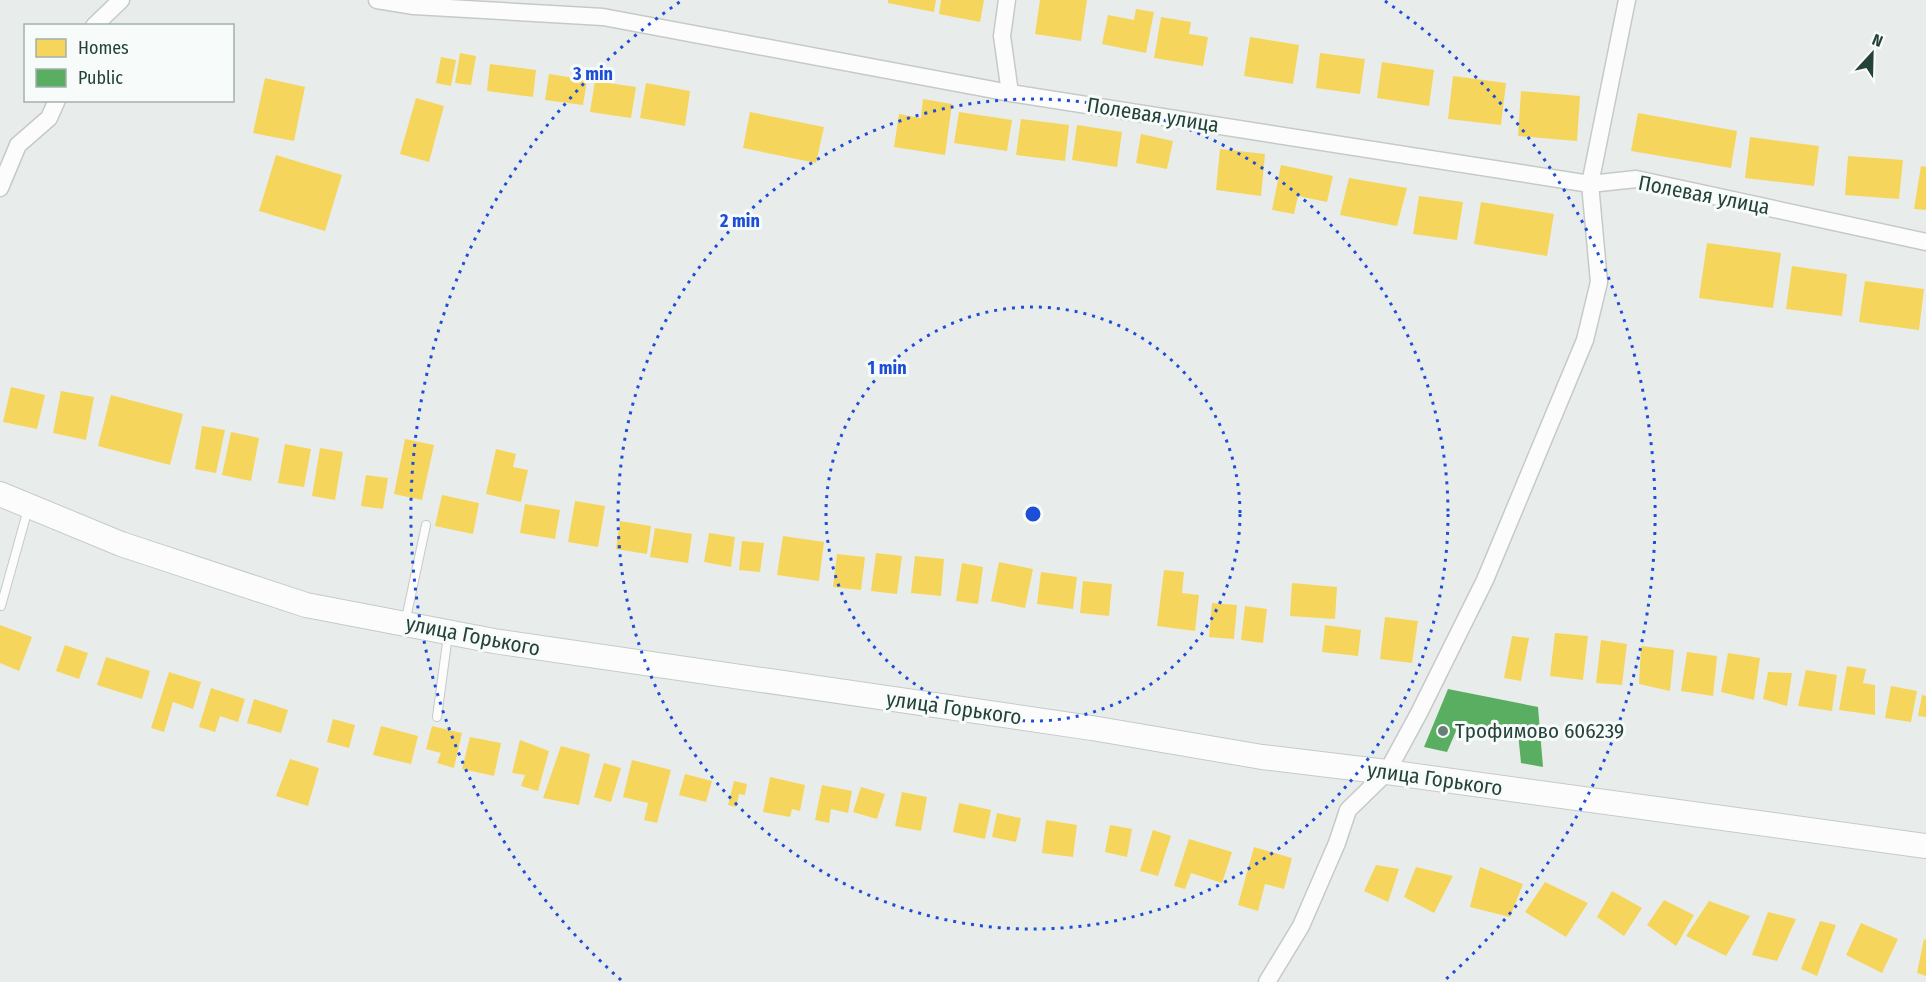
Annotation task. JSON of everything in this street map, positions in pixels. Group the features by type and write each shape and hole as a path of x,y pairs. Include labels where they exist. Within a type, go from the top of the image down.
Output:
{"main road":[{"name":"улица Горького","path":"0,494 121,544 306,605 449,632 560,652 1092,728 1262,757 1388,772 1926,846"}],"street":[{"path":"96,24 121,0"},
{"name":"Полевая улица","path":"377,0 414,6 603,17 1010,93 1590,184 1636,179 1926,242"},
{"path":"1006,0 1002,36 1010,93"},
{"path":"1267,982 1301,926 1337,843 1348,810 1388,772 1485,580 1585,340 1599,282 1590,184 1627,0"},
{"path":"0,188 18,145 49,118 56,102"}],"lane":[{"path":"1,606 29,506"},
{"path":"405,623 426,525"},
{"path":"436,717 449,632"}],"building: Homes":[{"path":"888,0 936,0 934,12 888,3"},
{"path":"941,0 984,0 980,22 939,14"},
{"path":"1040,0 1087,0 1081,41 1035,34"},
{"path":"1136,9 1154,12 1146,53 1102,44 1108,15 1134,20"},
{"path":"1161,17 1191,22 1189,34 1208,37 1203,66 1154,58"},
{"path":"1250,37 1299,45 1293,84 1244,76"},
{"path":"460,53 476,56 471,85 455,83"},
{"path":"1320,53 1365,59 1360,94 1316,88"},
{"path":"441,57 456,60 451,86 436,83"},
{"path":"1382,62 1434,70 1429,106 1377,98"},
{"path":"490,64 536,70 533,97 487,91"},
{"path":"549,74 587,80 583,105 545,100"},
{"path":"1453,76 1506,83 1501,125 1448,119"},
{"path":"265,78 305,87 294,141 253,133"},
{"path":"595,81 636,87 631,118 590,112"},
{"path":"646,83 690,91 685,126 640,118"},
{"path":"1521,91 1580,96 1577,141 1518,136"},
{"path":"416,98 444,106 429,162 400,154"},
{"path":"923,99 952,104 945,155 894,147 899,114 921,118"},
{"path":"750,112 824,127 816,163 743,148"},
{"path":"959,112 1012,120 1007,151 954,143"},
{"path":"1638,113 1737,131 1731,168 1631,151"},
{"path":"1021,119 1069,125 1065,161 1016,155"},
{"path":"1077,125 1122,132 1117,167 1072,160"},
{"path":"1141,134 1173,141 1167,169 1136,163"},
{"path":"1750,137 1819,146 1814,186 1745,178"},
{"path":"1220,149 1265,154 1261,196 1216,190"},
{"path":"276,155 342,175 325,231 259,211"},
{"path":"1848,156 1903,160 1899,199 1845,195"},
{"path":"1281,165 1333,176 1327,202 1298,196 1294,214 1272,210"},
{"path":"1921,166 1926,167 1926,210 1914,209"},
{"path":"1349,178 1407,188 1397,226 1340,215"},
{"path":"1419,196 1463,202 1457,240 1413,234"},
{"path":"1481,202 1554,214 1547,256 1474,244"},
{"path":"1707,243 1781,253 1773,308 1699,298"},
{"path":"1792,266 1847,274 1842,316 1786,309"},
{"path":"1865,281 1924,289 1919,330 1859,322"},
{"path":"11,387 45,395 37,429 3,422"},
{"path":"61,391 94,397 86,440 53,433"},
{"path":"111,395 183,414 170,465 98,446"},
{"path":"202,426 225,430 216,473 195,469"},
{"path":"231,432 259,438 251,481 222,475"},
{"path":"405,439 434,445 422,500 394,494"},
{"path":"285,444 311,449 304,487 278,483"},
{"path":"320,448 343,452 335,500 312,496"},
{"path":"496,449 516,454 513,467 528,470 521,502 486,494"},
{"path":"366,475 388,478 383,509 361,506"},
{"path":"442,495 479,503 473,534 435,526"},
{"path":"575,501 605,506 598,547 568,542"},
{"path":"525,504 560,510 555,539 520,533"},
{"path":"620,521 651,526 647,554 616,549"},
{"path":"655,528 692,534 688,563 650,557"},
{"path":"709,533 735,537 731,567 704,562"},
{"path":"783,536 824,542 819,581 777,575"},
{"path":"742,541 764,543 760,572 739,570"},
{"path":"876,553 902,556 897,594 871,591"},
{"path":"837,554 865,557 861,590 833,587"},
{"path":"915,556 944,559 941,596 911,593"},
{"path":"999,562 1033,569 1025,608 991,601"},
{"path":"962,563 983,567 978,604 956,601"},
{"path":"1164,570 1184,572 1182,593 1199,595 1195,631 1157,626"},
{"path":"1041,572 1077,577 1073,609 1037,604"},
{"path":"1083,581 1112,584 1109,616 1080,613"},
{"path":"1292,583 1337,587 1335,619 1290,616"},
{"path":"1212,603 1237,605 1234,639 1209,637"},
{"path":"1245,606 1267,609 1263,643 1241,640"},
{"path":"1385,617 1418,621 1412,663 1380,659"},
{"path":"0,625 32,637 19,671 0,663"},
{"path":"1325,625 1361,630 1358,656 1322,652"},
{"path":"1555,633 1588,636 1583,680 1550,676"},
{"path":"1512,636 1529,638 1521,681 1504,678"},
{"path":"1601,640 1627,644 1622,685 1596,683"},
{"path":"65,645 88,653 79,679 56,671"},
{"path":"1641,646 1674,650 1670,691 1639,684"},
{"path":"1687,652 1717,656 1713,696 1681,691"},
{"path":"1728,653 1760,658 1754,700 1721,692"},
{"path":"106,657 150,671 142,699 97,685"},
{"path":"1847,666 1866,669 1863,683 1875,685 1875,715 1839,710"},
{"path":"1806,670 1837,675 1832,711 1798,706"},
{"path":"169,672 201,682 193,709 173,702 164,732 151,728"},
{"path":"1768,672 1792,673 1787,706 1763,699"},
{"path":"1891,686 1917,691 1911,722 1885,718"},
{"path":"211,688 245,699 238,722 220,716 215,732 199,727"},
{"path":"1922,695 1926,696 1926,717 1918,716"},
{"path":"254,699 288,710 281,733 247,723"},
{"path":"333,719 355,725 349,748 327,742"},
{"path":"381,726 418,736 411,764 373,755"},
{"path":"432,726 462,733 454,768 437,763 441,753 426,749"},
{"path":"470,737 501,743 494,776 462,769"},
{"path":"520,740 549,751 538,791 521,786 525,775 512,773"},
{"path":"561,746 590,754 579,805 543,798"},
{"path":"290,759 319,768 308,806 276,796"},
{"path":"632,760 671,770 657,823 644,820 648,803 623,797"},
{"path":"604,763 621,768 611,802 594,797"},
{"path":"685,774 712,781 706,802 679,795"},
{"path":"770,777 805,785 800,811 792,809 790,817 763,812"},
{"path":"734,781 747,784 745,795 739,794 736,807 728,805"},
{"path":"822,785 852,791 848,813 831,809 829,823 815,820"},
{"path":"861,787 885,794 877,819 853,812"},
{"path":"902,792 927,797 921,831 895,826"},
{"path":"959,803 991,810 985,839 953,832"},
{"path":"997,813 1021,818 1016,842 992,837"},
{"path":"1046,820 1077,825 1073,857 1042,853"},
{"path":"1110,825 1132,829 1127,857 1105,852"},
{"path":"1153,830 1171,836 1158,876 1140,871"},
{"path":"1189,839 1232,852 1222,883 1191,873 1185,889 1174,886"},
{"path":"1254,847 1292,858 1284,889 1265,884 1258,911 1238,905"},
{"path":"1376,865 1399,869 1388,902 1364,891"},
{"path":"1416,867 1453,876 1434,913 1404,897"},
{"path":"1480,867 1523,884 1510,917 1470,907"},
{"path":"1545,882 1588,903 1566,937 1525,912"},
{"path":"1612,891 1642,908 1624,936 1597,917"},
{"path":"1664,900 1694,915 1676,946 1647,925"},
{"path":"1709,901 1750,916 1726,956 1686,936"},
{"path":"1768,912 1796,919 1777,961 1752,955"},
{"path":"1820,921 1836,925 1817,976 1801,969"},
{"path":"1861,923 1898,939 1882,973 1846,955"},
{"path":"1924,939 1926,940 1926,976 1917,973"}],"building: Public":[{"path":"1448,689 1538,707 1543,767 1521,763 1518,733 1460,722 1447,752 1424,747"}],"place":[{"name":"Трофимово 606239","path":"1443,731"}]}
